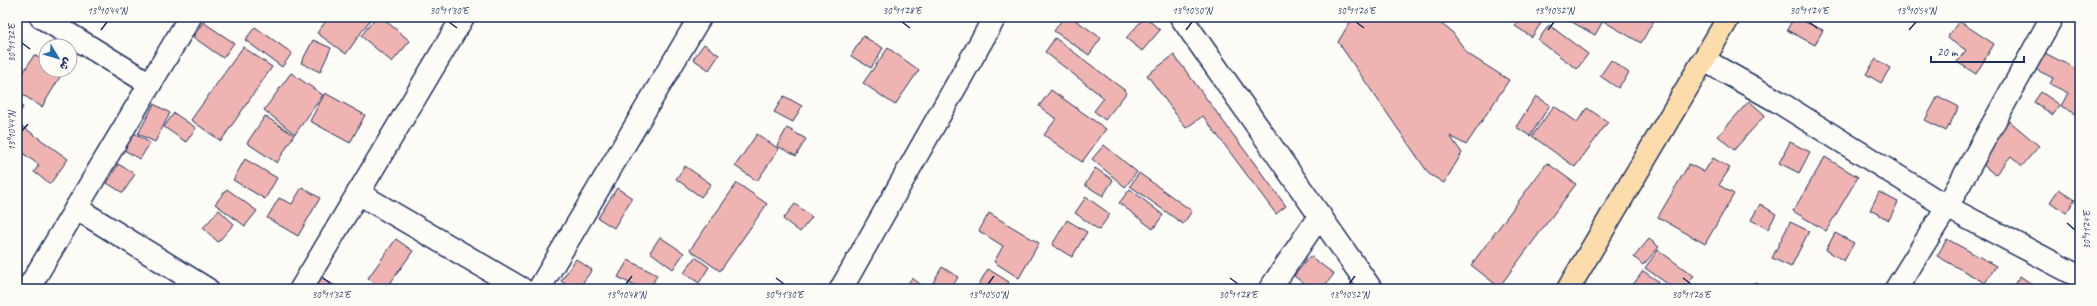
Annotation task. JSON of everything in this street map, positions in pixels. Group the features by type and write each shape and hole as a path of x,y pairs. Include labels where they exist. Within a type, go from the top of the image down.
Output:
{"main road":[{"path":"1568,289 1704,60 1727,18"}],"street":[{"path":"41,17 150,84"},
{"path":"28,289 190,17"},
{"path":"301,289 463,17"},
{"path":"539,289 700,17"},
{"path":"841,289 995,17"},
{"path":"1181,17 1371,289"},
{"path":"1896,289 1947,206 2052,17"},
{"path":"1704,60 1776,101 1947,206 2080,277"},
{"path":"358,193 522,289"},
{"path":"76,208 207,289"},
{"path":"1270,289 1320,215"}],"building":[{"path":"329,17 372,17 346,54 317,33"},
{"path":"376,17 381,17 410,41 392,62 361,36"},
{"path":"1064,17 1071,17 1101,38 1089,55 1054,31"},
{"path":"1145,17 1160,30 1142,51 1126,38"},
{"path":"1353,17 1432,17 1452,32 1468,54 1509,80 1466,145 1450,136 1462,153 1444,183 1429,174 1338,42"},
{"path":"1521,17 1545,17 1532,37 1515,26"},
{"path":"1563,17 1656,17 1641,43 1603,21 1595,35"},
{"path":"1794,17 1823,30 1815,45 1787,30"},
{"path":"1959,21 1994,44 1976,74 1957,62 1966,50 1947,38"},
{"path":"203,22 234,43 223,58 193,37"},
{"path":"1549,25 1588,54 1577,69 1538,40"},
{"path":"255,27 292,53 282,67 245,40"},
{"path":"863,36 883,48 871,68 851,56"},
{"path":"1055,38 1127,92 1105,120 1094,111 1104,98 1045,52"},
{"path":"313,40 331,48 320,72 301,63"},
{"path":"704,44 719,55 709,70 693,59"},
{"path":"243,47 272,67 221,141 191,120"},
{"path":"888,48 919,70 895,105 863,83"},
{"path":"2041,51 2080,71 2080,116 2061,106 2068,93 2050,84 2053,78 2033,68"},
{"path":"34,55 38,57 38,78 59,78 42,107 17,91 17,83"},
{"path":"1174,55 1286,206 1276,214 1203,116 1186,128 1147,75"},
{"path":"1876,59 1890,68 1881,83 1866,74"},
{"path":"1611,60 1629,73 1618,88 1600,76"},
{"path":"291,73 323,95 295,134 264,110"},
{"path":"1051,90 1106,129 1082,162 1044,135 1056,119 1039,106"},
{"path":"2041,92 2060,105 2053,115 2034,102"},
{"path":"325,93 365,115 350,143 310,121"},
{"path":"784,96 802,106 793,122 774,112"},
{"path":"1536,96 1550,105 1530,136 1516,127"},
{"path":"1938,96 1959,107 1946,131 1925,120"},
{"path":"1749,101 1765,115 1734,150 1718,136"},
{"path":"17,104 23,107 17,118"},
{"path":"154,104 170,113 155,142 138,134"},
{"path":"1554,106 1577,122 1587,108 1608,122 1575,167 1532,136"},
{"path":"174,113 196,128 186,142 164,127"},
{"path":"265,116 294,135 277,163 247,143"},
{"path":"2007,119 2039,146 2022,166 2011,156 1995,175 1975,158"},
{"path":"19,124 68,159 50,184 34,172 39,165 17,149 17,127"},
{"path":"787,128 806,139 796,156 777,146"},
{"path":"134,133 150,143 140,159 124,150"},
{"path":"757,134 779,149 757,181 735,166"},
{"path":"1790,142 1810,152 1799,173 1779,163"},
{"path":"1104,145 1137,172 1125,187 1092,159"},
{"path":"1825,157 1858,177 1826,231 1793,211"},
{"path":"1713,158 1730,168 1719,185 1734,194 1705,244 1658,217 1689,164 1704,172"},
{"path":"245,159 277,178 265,199 233,180"},
{"path":"1547,163 1576,184 1499,287 1471,265"},
{"path":"118,164 135,174 123,193 107,183"},
{"path":"685,166 711,184 701,197 676,179"},
{"path":"1095,168 1113,180 1103,196 1085,185"},
{"path":"1139,173 1192,211 1183,224 1130,186"},
{"path":"737,183 767,204 720,271 690,250"},
{"path":"302,187 320,198 298,236 267,218 279,198 292,204"},
{"path":"617,188 632,198 614,228 598,218"},
{"path":"227,189 257,211 245,226 215,204"},
{"path":"1130,189 1163,215 1153,229 1119,203"},
{"path":"2059,189 2075,200 2066,213 2050,202"},
{"path":"1879,192 1898,202 1889,220 1870,210"},
{"path":"1086,197 1110,214 1099,230 1075,213"},
{"path":"795,204 812,217 800,232 783,219"},
{"path":"1760,204 1776,214 1768,229 1751,220"},
{"path":"219,210 234,224 218,242 203,228"},
{"path":"989,213 1039,243 1019,278 994,262 1003,246 979,231"},
{"path":"1067,220 1087,232 1072,257 1052,245"},
{"path":"1790,222 1809,231 1791,267 1772,258"},
{"path":"1835,233 1854,243 1844,261 1826,250"},
{"path":"660,237 684,253 673,269 650,252"},
{"path":"396,239 413,251 386,289 383,289 368,278"},
{"path":"1649,239 1659,247 1643,265 1634,257"},
{"path":"1947,239 1996,266 1985,283 1937,256"},
{"path":"1658,250 1694,276 1684,289 1675,289 1645,268"},
{"path":"1310,256 1334,274 1322,289 1312,289 1294,276"},
{"path":"695,257 709,267 699,283 684,273"},
{"path":"576,259 592,270 578,289 572,289 561,281"},
{"path":"628,260 657,275 650,289 640,289 618,277"},
{"path":"942,267 958,277 951,289 936,289 931,286"},
{"path":"988,269 1009,282 1004,289 976,289"},
{"path":"1643,271 1658,281 1652,289 1630,289"},
{"path":"2020,276 2037,288 2037,289 2011,289"},
{"path":"321,277 340,289 314,289"},
{"path":"912,278 927,289 904,289"},
{"path":"1755,282 1767,289 1751,289"}]}
